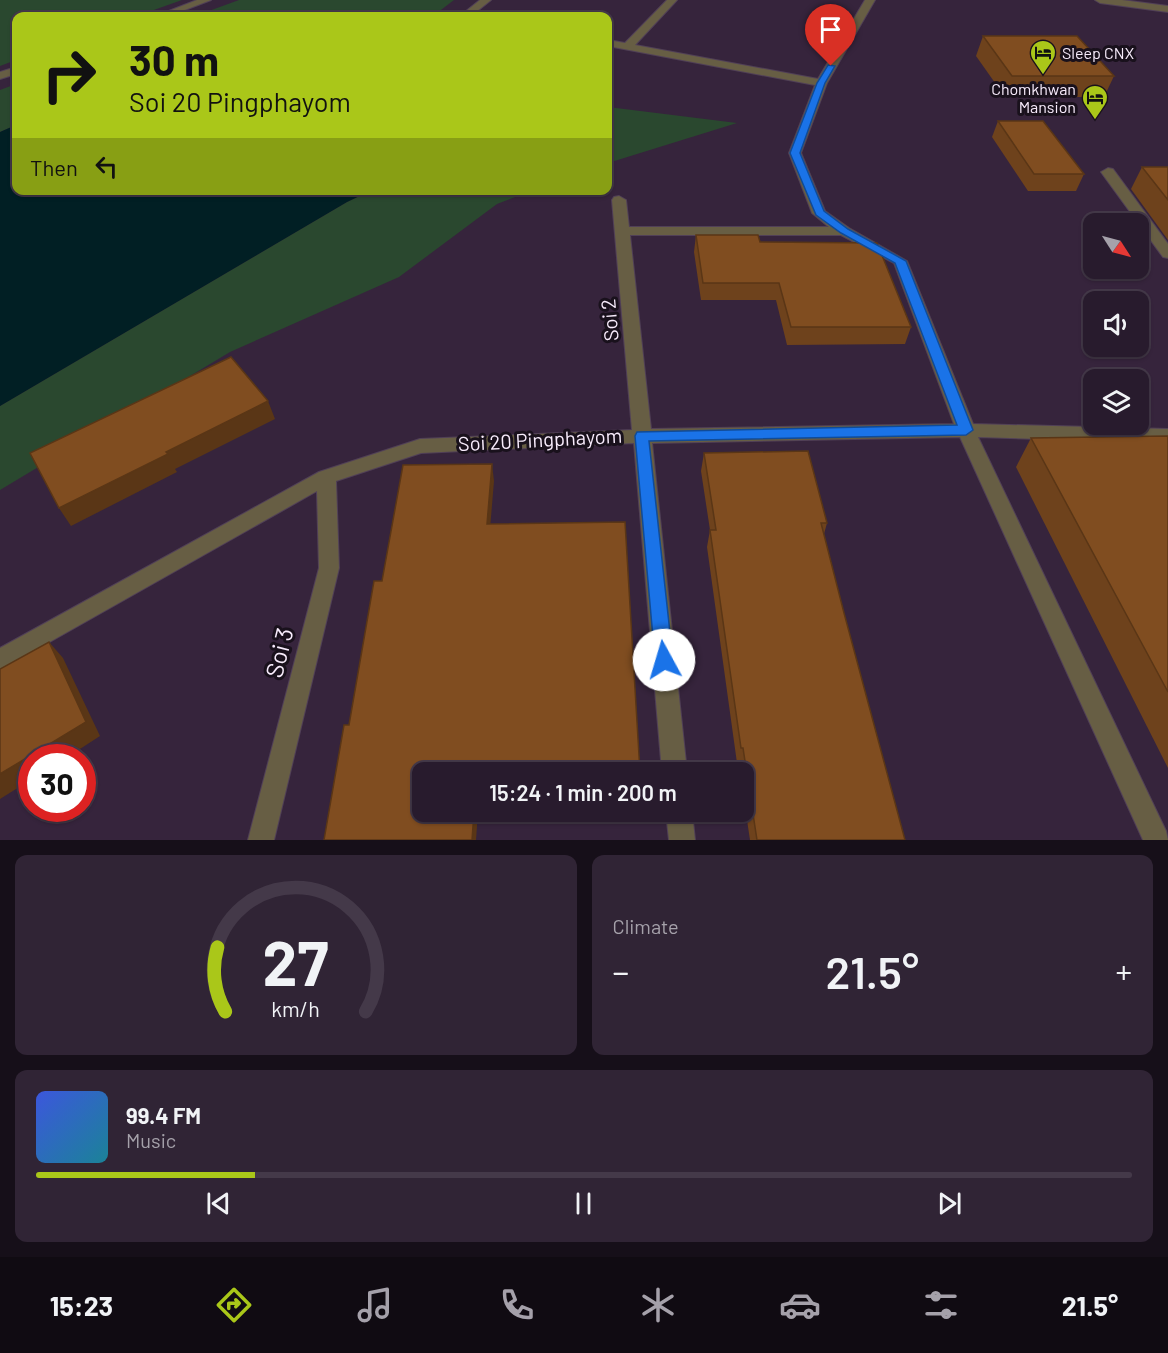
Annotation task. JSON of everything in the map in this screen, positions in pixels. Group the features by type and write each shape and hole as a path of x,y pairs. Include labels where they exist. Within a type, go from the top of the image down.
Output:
{"street":[{"path":"172,12 206,0"},
{"path":"470,12 486,0"},
{"path":"627,46 672,0"},
{"path":"870,0 821,83 795,153 819,213 844,231 900,261 966,430 1157,840"},
{"path":"1100,0 1168,9"},
{"path":"612,44 821,83"},
{"path":"1108,172 1168,254"},
{"name":"Soi 2","path":"619,200 674,762"},
{"path":"623,231 844,231"},
{"name":"Soi 20 Pingphayom","path":"0,660 326,477 420,446 642,436 966,430 1168,436"},
{"name":"Soi 3","path":"261,840 329,568 326,477"},
{"path":"680,822 682,840"}],"green space":[{"path":"0,0 182,0 148,12 12,12 12,62 0,66"},
{"path":"239,0 454,0 438,12 206,12"},
{"path":"12,86 12,127 0,132 0,90"},
{"path":"612,107 737,123 612,162"},
{"path":"362,195 521,195 497,204 399,277 230,352 0,490 0,406"}],"shaded area":[{"path":"12,127 12,195 362,195 0,406 0,132"}],"building":[{"path":"983,36 1077,36 1114,76 1012,76"},
{"path":"998,121 1043,121 1084,174 1034,174"},
{"path":"1142,167 1168,167 1168,200"},
{"path":"696,235 758,235 760,242 877,243 911,327 791,327 779,283 703,283"},
{"path":"231,357 268,401 59,508 30,453"},
{"path":"1168,436 1168,692 1031,438"},
{"path":"808,451 827,523 821,523 905,840 757,840 754,820 754,762 745,762 743,748 741,748 710,530 716,530 704,453"},
{"path":"492,464 487,524 625,522 639,762 412,762 412,822 473,822 472,840 324,840 344,725 349,725 374,581 382,581 403,465"},
{"path":"49,642 86,722 50,744 18,744 18,763 0,774 0,669"}],"place":[{"name":"Sleep CNX","path":"1043,76"},
{"name":"Chomkhwan Mansion","path":"1095,121"}],"route":[{"path":"664,660 642,436 966,430 900,261 844,231 819,213 795,153 821,83 831,66"}]}
